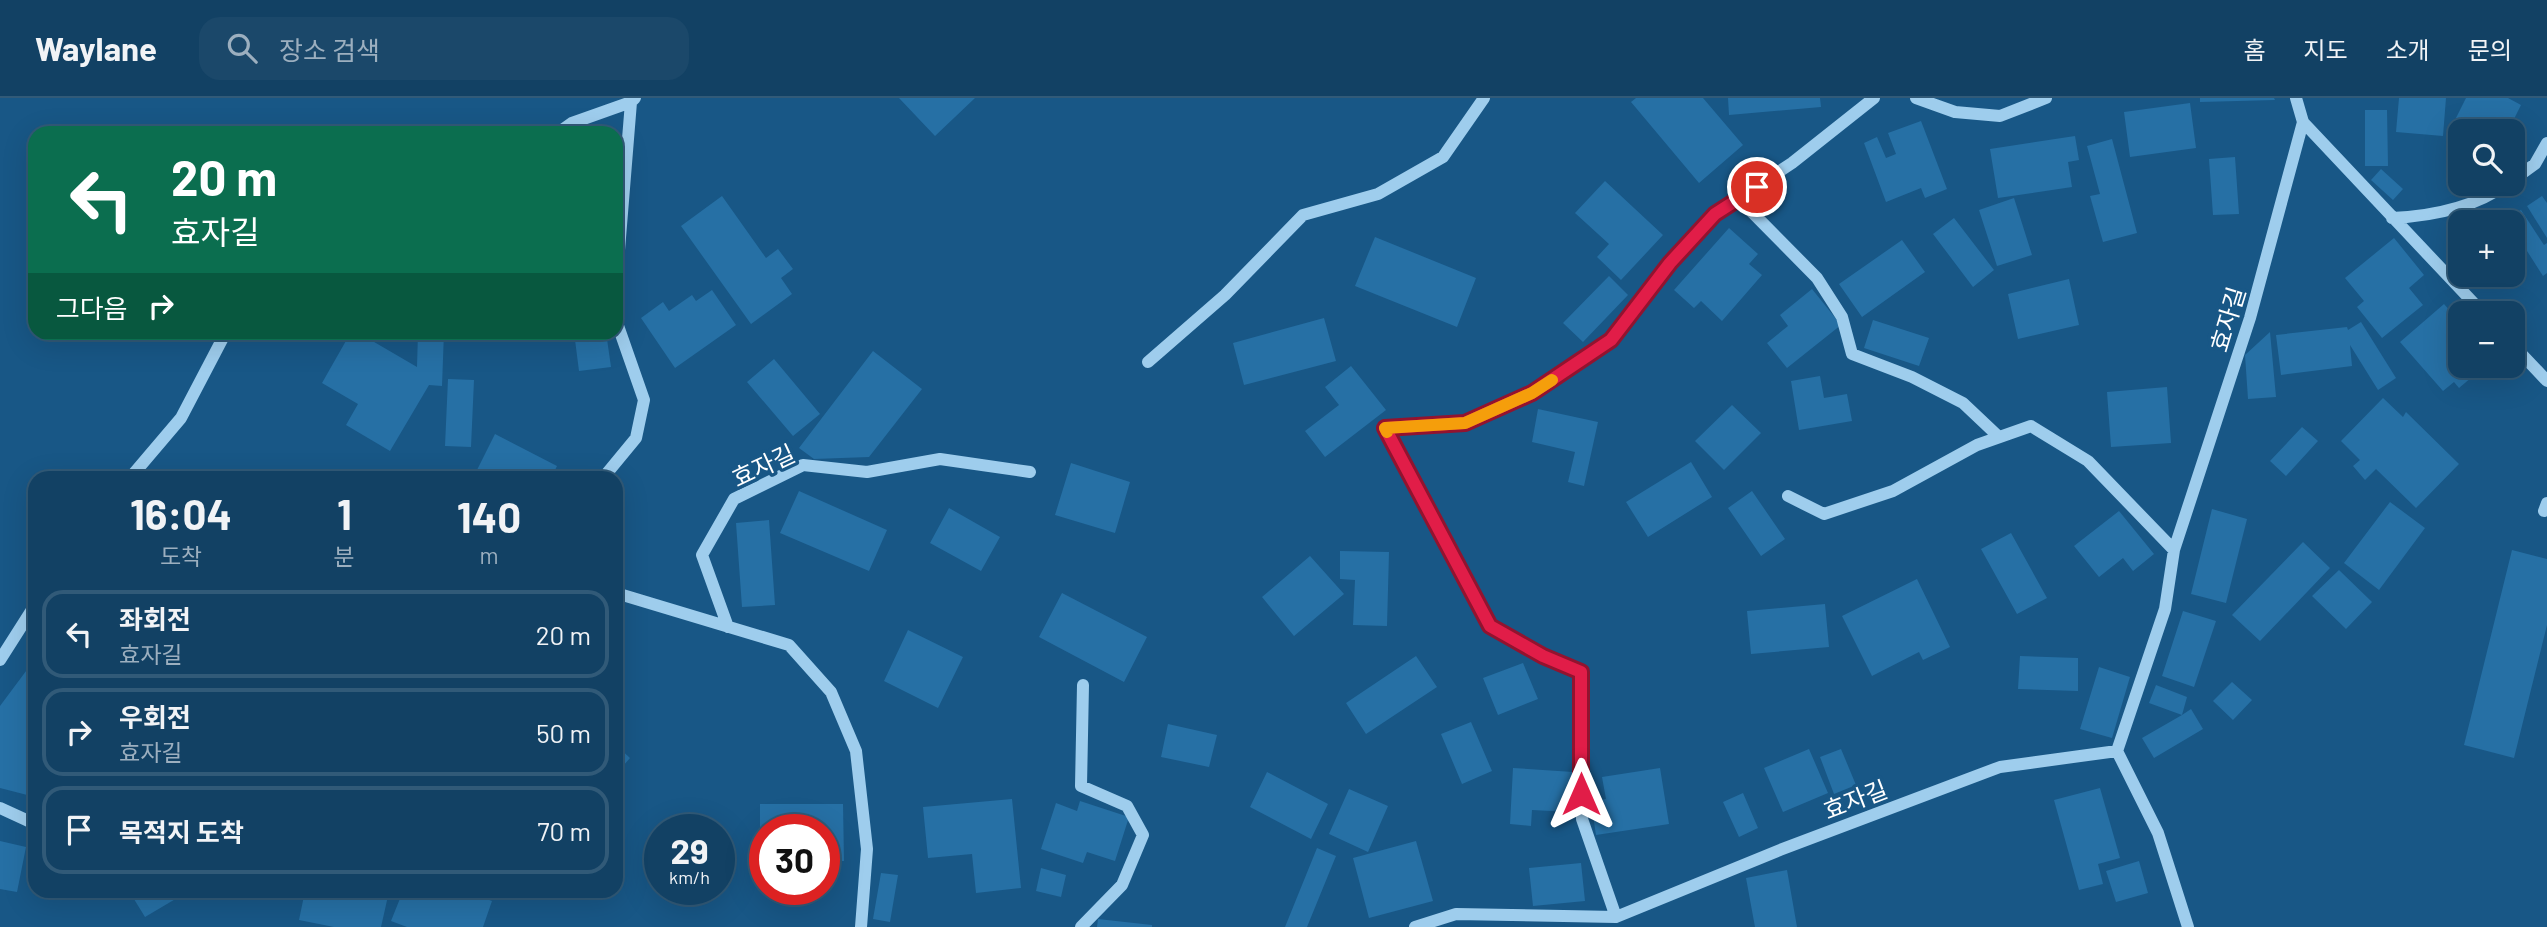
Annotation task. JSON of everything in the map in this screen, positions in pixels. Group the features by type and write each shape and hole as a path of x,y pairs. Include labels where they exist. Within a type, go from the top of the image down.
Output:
{"street":[{"path":"1148,362 1225,295 1303,215 1378,194 1443,158 1484,98"},
{"path":"1616,918 1581,819 1581,672 1543,656 1490,626 1385,428 1465,423 1532,393 1611,340 1670,263 1715,214 1792,163 1874,98"},
{"path":"1916,98 1955,112 2000,116 2046,98"},
{"path":"2296,98 2304,122 2472,301"},
{"path":"569,126 633,100 623,210"},
{"name":"효자길","path":"1415,927 1456,914 1616,918 1780,850 2000,767 2117,751 2165,609 2174,550 2250,318 2304,122"},
{"path":"2525,171 2535,164 2547,143"},
{"path":"2392,218 2435,215 2485,196"},
{"path":"1739,199 1818,278 1842,317 1852,354 1912,377 1963,403 1999,437"},
{"path":"136,471 181,418 222,340"},
{"path":"609,471 636,438 644,400 623,340"},
{"path":"2525,358 2547,381"},
{"path":"1788,496 1824,514 1893,491 1977,445 2031,426 2088,461 2174,550"},
{"name":"효자길","path":"728,627 702,555 734,499 803,465 867,472 940,459 1030,472"},
{"path":"623,595 789,645 831,692 856,751 867,849 861,927"},
{"path":"0,660 28,616"},
{"path":"1081,927 1122,885 1143,835 1127,806 1081,786 1083,685"},
{"path":"2117,751 2158,832 2188,927"},
{"path":"0,808 28,821"}],"building":[{"path":"899,98 975,98 935,136"},
{"path":"1636,98 1703,98 1743,145 1699,183 1631,102"},
{"path":"1728,98 1820,98 1821,107 1729,115"},
{"path":"2200,98 2274,98 2275,100 2200,102"},
{"path":"2399,98 2446,98 2443,136 2396,132"},
{"path":"2466,98 2508,98 2521,105 2514,119 2456,118"},
{"path":"2190,103 2196,148 2130,157 2124,112"},
{"path":"2365,110 2387,110 2388,166 2365,166"},
{"path":"1921,121 1947,189 1925,198 1921,188 1886,202 1864,143 1877,137 1886,158 1896,154 1888,133"},
{"path":"2075,136 2079,160 2068,162 2072,187 1998,198 1990,149"},
{"path":"2112,139 2137,233 2103,242 2090,196 2100,194 2087,146"},
{"path":"2235,157 2239,214 2213,215 2209,159"},
{"path":"2381,169 2403,189 2393,200 2371,180"},
{"path":"1605,181 1663,235 1621,280 1597,257 1609,244 1575,213"},
{"path":"722,196 766,258 778,249 793,269 781,278 792,294 751,324 681,226"},
{"path":"2542,196 2547,203 2547,238 2527,206"},
{"path":"2014,198 2032,255 1997,266 1979,210"},
{"path":"2525,216 2544,245 2547,243 2547,273 2543,276 2525,248"},
{"path":"1954,218 1994,270 1973,287 1933,234"},
{"path":"1729,228 1758,254 1749,264 1762,275 1722,321 1701,301 1694,308 1674,290"},
{"path":"1375,237 1476,278 1457,327 1355,286"},
{"path":"2394,238 2424,275 2409,288 2423,305 2382,338 2357,307 2364,301 2345,278"},
{"path":"1902,240 1925,272 1862,317 1839,284"},
{"path":"1609,276 1628,295 1583,342 1563,323"},
{"path":"2069,279 2079,325 2018,339 2008,294"},
{"path":"1812,289 1841,325 1787,368 1767,343 1788,326 1780,315"},
{"path":"712,290 736,325 675,368 641,318 663,302 669,311 692,295 696,301"},
{"path":"2444,304 2448,308 2448,378 2471,378 2459,388 2454,382 2443,391 2400,342"},
{"path":"1324,318 1336,361 1244,385 1233,343"},
{"path":"1873,320 1929,338 1919,366 1864,348"},
{"path":"2361,322 2396,378 2378,390 2350,345 2352,366 2281,375 2276,335 2347,327 2348,330"},
{"path":"2270,332 2276,397 2248,399 2245,355"},
{"path":"346,340 371,340 417,367 418,340 444,340 442,386 429,385 390,451 346,425 358,404 322,383"},
{"path":"575,340 607,340 611,367 579,371"},
{"path":"873,351 922,389 869,457 814,459 799,448"},
{"path":"774,359 820,414 793,436 747,382"},
{"path":"1351,366 1386,410 1325,457 1305,431 1339,405 1325,387"},
{"path":"1820,376 1824,398 1847,394 1852,421 1799,430 1791,381"},
{"path":"448,379 474,380 471,447 445,446"},
{"path":"2167,387 2171,443 2111,447 2107,392"},
{"path":"2383,398 2403,417 2406,412 2459,464 2416,508 2376,469 2365,480 2353,466 2360,460 2341,441"},
{"path":"1732,405 1761,433 1724,470 1695,441"},
{"path":"1538,409 1598,422 1584,486 1568,482 1575,452 1532,442"},
{"path":"2302,427 2318,441 2286,476 2270,461"},
{"path":"495,434 557,466 554,471 476,471"},
{"path":"1691,462 1712,497 1648,537 1626,502"},
{"path":"1071,463 1130,482 1115,533 1055,515"},
{"path":"799,491 887,530 869,571 780,533"},
{"path":"1752,491 1785,539 1761,556 1728,508"},
{"path":"2390,502 2425,528 2379,590 2344,563"},
{"path":"949,508 1000,537 981,571 930,543"},
{"path":"2212,509 2247,519 2226,603 2191,594"},
{"path":"2119,511 2154,554 2133,571 2123,558 2099,577 2074,546"},
{"path":"769,520 775,605 742,607 736,523"},
{"path":"2011,533 2047,598 2017,614 1981,549"},
{"path":"2303,542 2330,568 2260,641 2232,615"},
{"path":"2512,550 2547,559 2547,625 2514,758 2464,745"},
{"path":"1340,551 1389,552 1387,626 1353,625 1355,580 1340,579"},
{"path":"1310,556 1344,594 1294,636 1262,597"},
{"path":"2339,570 2372,602 2346,629 2312,596"},
{"path":"1917,579 1950,647 1923,660 1919,652 1872,676 1842,616"},
{"path":"1062,593 1147,637 1124,682 1039,637"},
{"path":"1825,604 1829,647 1751,654 1747,611"},
{"path":"2183,611 2216,621 2194,687 2162,676"},
{"path":"908,630 963,657 938,708 884,681"},
{"path":"1416,656 1437,687 1366,734 1346,703"},
{"path":"2020,656 2078,658 2078,691 2018,689"},
{"path":"1523,663 1538,699 1498,715 1483,678"},
{"path":"2099,667 2130,677 2112,738 2080,729"},
{"path":"28,668 28,795 0,788 0,706"},
{"path":"2232,682 2252,700 2233,720 2213,701"},
{"path":"2156,685 2187,697 2182,715 2149,703"},
{"path":"2191,709 2203,729 2154,758 2142,738"},
{"path":"1471,722 1492,771 1462,784 1441,734"},
{"path":"1168,724 1217,735 1209,767 1161,757"},
{"path":"1809,749 1828,793 1783,812 1764,768"},
{"path":"1841,749 1856,785 1834,794 1820,757"},
{"path":"623,752 630,758 623,766"},
{"path":"1513,768 1573,772 1571,812 1532,810 1531,826 1510,824"},
{"path":"1660,768 1669,824 1596,835 1591,802 1606,799 1602,777"},
{"path":"1267,772 1328,804 1311,839 1250,807"},
{"path":"2100,788 2120,858 2098,864 2103,884 2079,890 2054,800"},
{"path":"1349,789 1388,806 1368,852 1329,834"},
{"path":"1743,793 1758,828 1739,837 1723,802"},
{"path":"1012,799 1021,888 976,893 972,854 928,858 923,807"},
{"path":"1080,801 1129,817 1115,861 1087,852 1083,863 1041,849 1056,803 1077,811"},
{"path":"760,804 843,804 844,861 840,861 840,814 760,814"},
{"path":"0,841 26,847 17,892 0,889"},
{"path":"1416,841 1433,901 1369,918 1353,858"},
{"path":"1317,848 1336,856 1307,927 1285,927"},
{"path":"2139,861 2148,893 2116,902 2106,871"},
{"path":"1581,863 1585,901 1533,906 1529,868"},
{"path":"1041,868 1066,875 1061,897 1036,891"},
{"path":"1787,870 1797,927 1755,927 1746,878"},
{"path":"881,873 898,875 890,922 873,919"},
{"path":"133,898 177,898 145,917"},
{"path":"304,898 388,898 381,927 334,927 299,920"},
{"path":"400,898 484,898 492,901 483,927 407,927 391,921"},
{"path":"1098,919 1152,925 1152,927 1097,927"}],"slow traffic":[{"path":"1387,432 1385,428 1465,423 1532,393 1552,380"}],"route":[{"path":"1581,794 1581,672 1543,656 1490,626 1385,428 1465,423 1532,393 1611,340 1670,263 1715,214 1757,187"}]}
